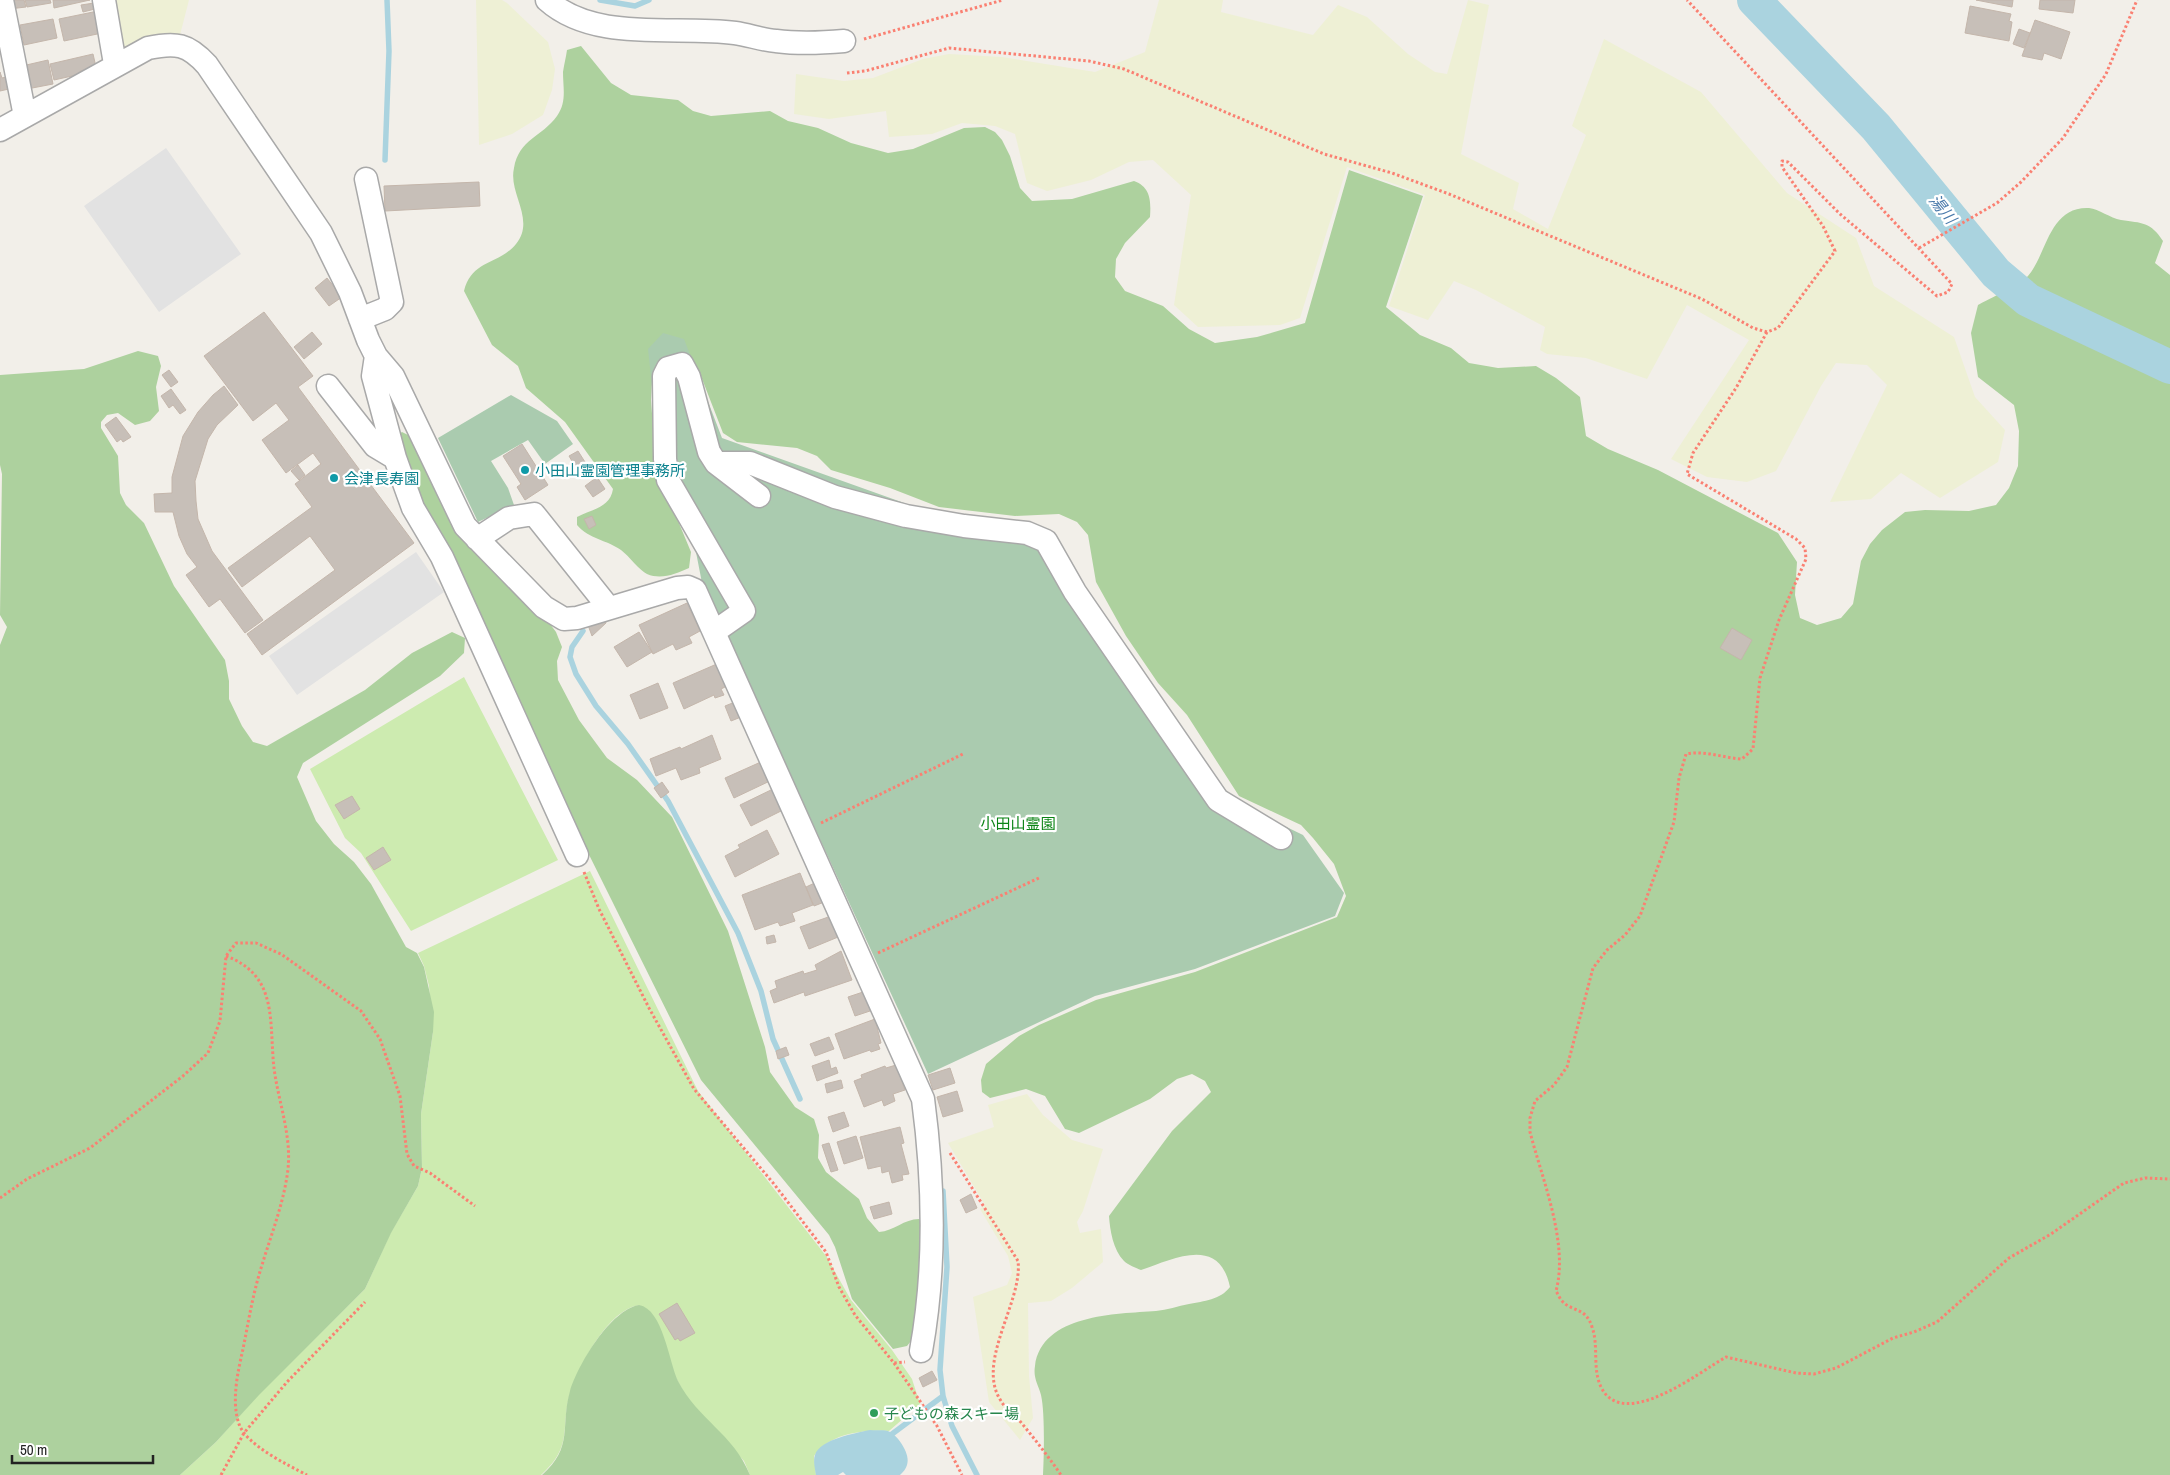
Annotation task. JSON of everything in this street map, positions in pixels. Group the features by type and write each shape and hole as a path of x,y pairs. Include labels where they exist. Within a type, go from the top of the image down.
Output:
{"street":[{"path":"2,0 25,116"},
{"path":"104,0 115,64"},
{"path":"546,0 555,7 574,16 613,28 735,33 774,41 806,44 844,41"},
{"path":"0,130 115,64 148,48 166,44 187,47 196,53 207,65 321,233 350,292 376,356 393,376 465,526 544,607 564,619 688,587 695,590 810,827 923,1099 927,1126 932,1242 928,1312 921,1351"},
{"path":"360,319 385,309 392,302 366,180"},
{"path":"376,356 374,376 396,458 413,508 442,557 577,855"},
{"path":"714,632 744,611 668,480 665,459 664,376 668,368 676,364 682,364 689,377 709,452 716,463 759,496"},
{"path":"328,386 375,446 396,458"},
{"path":"716,463 750,463 835,497 906,516 1026,533 1046,541 1075,592 1218,800 1281,838"},
{"path":"478,538 508,518 534,514 610,608"}],"path":[{"path":"844,41 864,39 1003,0"},
{"path":"847,73 865,71 949,48 1088,61 1124,70 1324,154 1392,173 1449,194 1702,299 1753,328 1767,332 1778,328 1835,251 1824,226 1782,167 1782,162 1788,162 1840,214 1936,296 1948,292 1952,284 1687,0"},
{"path":"1919,248 1997,203 2021,182 2064,138 2106,74 2137,0"},
{"path":"1767,332 1736,388 1693,453 1688,474 1796,539 1805,548 1806,559 1779,620 1760,678 1753,749 1742,759 1721,757 1700,751 1686,754 1679,778 1674,822 1640,916 1625,935 1607,950 1593,968 1567,1066 1554,1085 1535,1101 1530,1118 1530,1132 1559,1246 1560,1278 1556,1291 1562,1301 1577,1308 1588,1318 1593,1329 1596,1368 1600,1386 1607,1398 1621,1404 1641,1404 1657,1397 1726,1357 1796,1373 1814,1374 1836,1368 1893,1338 1914,1332 1937,1322 2009,1258 2051,1234 2124,1183 2144,1178 2170,1179"},
{"path":"810,827 962,754"},
{"path":"577,855 599,909 649,1008 694,1089 774,1184 826,1252 839,1287 855,1315 894,1363 937,1426 962,1475"},
{"path":"866,958 1041,876"},
{"path":"0,1198 27,1179 90,1148 183,1076 208,1053 220,1021 226,956 236,943 256,943 281,954 362,1011 380,1039 400,1096 407,1154 410,1160 414,1166 449,1186 475,1206"},
{"path":"226,956 242,962 256,974 268,999 274,1072 289,1143 288,1169 258,1277 238,1371 236,1406 238,1422 244,1432 280,1461 307,1475"},
{"path":"948,1150 1018,1261 1020,1273 1010,1310 997,1343 994,1384 1000,1400 1019,1420 1061,1475"},
{"path":"221,1475 244,1432 287,1382 365,1302"},
{"path":"894,1363 913,1360 921,1351"}],"green space":[{"path":"112,0 189,0 180,35 121,50"},
{"path":"476,0 502,0 507,3 548,42 555,69 552,90 543,115 512,134 479,145"},
{"path":"1159,0 1223,0 1221,12 1313,35 1338,5 1367,17 1408,54 1435,72 1447,74 1468,0 1489,5 1461,154 1519,183 1513,209 1548,229 1586,135 1572,126 1604,39 1701,92 1787,193 1856,238 1874,286 1954,337 1975,397 2005,430 1998,462 1940,498 1901,473 1871,499 1830,502 1887,385 1867,365 1836,363 1821,386 1776,471 1747,482 1707,477 1671,459 1749,340 1687,305 1647,379 1586,358 1547,354 1540,350 1545,327 1476,290 1454,281 1428,320 1389,306 1425,195 1347,167 1300,318 1280,325 1198,327 1174,305 1191,195 1153,160 1129,162 1091,180 1047,191 1027,183 1015,134 995,126 962,123 932,134 889,137 886,111 829,119 794,114 796,74 844,81 873,78 923,59 949,54 1002,57 1095,72 1145,52"},
{"path":"581,46 611,83 631,95 678,100 693,111 711,116 770,111 788,121 818,128 851,143 888,153 913,149 964,128 985,127 995,132 1002,140 1010,156 1020,188 1032,201 1072,199 1134,181 1147,191 1150,201 1150,217 1125,243 1116,259 1115,277 1125,291 1163,306 1189,329 1215,343 1257,337 1305,323 1349,170 1423,196 1386,307 1420,335 1451,348 1469,363 1498,368 1536,366 1556,378 1580,397 1586,436 1608,449 1658,470 1778,533 1797,562 1795,595 1800,618 1817,625 1841,618 1853,604 1861,561 1870,544 1882,530 1905,512 1925,510 1969,511 1996,505 2009,488 2018,466 2019,431 2014,405 1978,377 1971,333 1978,305 2028,276 2057,223 2065,215 2076,209 2093,209 2117,219 2145,224 2154,230 2163,241 2155,263 2170,275 2170,1475 1043,1475 1043,1412 1041,1395 1035,1378 1035,1366 1041,1349 1051,1336 1083,1320 1102,1316 1160,1310 1211,1299 1221,1295 1230,1287 1224,1271 1216,1261 1206,1256 1181,1257 1141,1270 1130,1265 1124,1261 1117,1251 1109,1222 1109,1216 1172,1131 1211,1092 1205,1081 1192,1074 1177,1079 1150,1099 1079,1133 1065,1129 1045,1096 1026,1089 990,1098 982,1092 981,1080 986,1064 1019,1036 1096,1000 1195,972 1337,917 1346,896 1334,864 1301,825 1239,796 1187,715 1158,683 1126,636 1096,582 1088,535 1077,522 1059,514 1015,516 939,507 890,488 831,470 817,456 797,448 737,442 723,433 699,371 681,343 652,381 651,400 656,468 691,552 689,568 674,574 652,576 641,570 621,550 587,533 577,525 577,517 604,504 613,489 565,422 526,388 518,366 492,345 464,291 473,273 509,251 521,235 523,216 513,178 517,158 526,144 551,123 560,111 563,100 563,72 567,50"},
{"name":"小田山霊園","path":"663,333 684,339 722,438 921,509 1023,524 1235,802 1303,835 1344,893 1335,916 1195,969 1095,996 928,1074 702,583 695,547 661,471 648,349"},
{"path":"138,351 158,356 161,366 156,387 159,411 150,421 135,425 118,413 107,415 101,422 101,428 118,456 120,493 126,505 144,523 174,586 225,660 229,681 229,699 242,726 253,742 267,746 365,690 412,653 452,632 465,638 464,653 440,676 303,763 297,777 316,821 334,844 354,862 371,884 406,947 417,953 424,967 434,1012 433,1032 421,1114 422,1168 418,1186 391,1233 365,1289 259,1395 216,1442 180,1475 0,1475 0,645 7,627 0,615 2,474 0,465 0,375 84,369"},
{"path":"511,395 557,421 573,444 545,464 528,440 491,461 508,488 514,505 478,522 438,438"},
{"path":"402,432 410,436 556,632 562,647 557,661 558,680 579,720 607,758 637,780 672,817 728,931 765,1047 770,1072 795,1107 814,1119 819,1135 818,1158 826,1172 859,1199 867,1218 879,1232 919,1219 924,1226 918,1332 907,1346 893,1349 852,1299 835,1247 829,1235 701,1080 528,732 426,517 395,436"},
{"path":"464,677 558,860 411,931 361,853 345,838 310,769"},
{"path":"590,871 698,1091 826,1256 851,1300 892,1350 912,1379 920,1404 889,1431 858,1432 829,1442 814,1456 816,1475 750,1475 744,1461 686,1397 639,1305 628,1309 606,1327 581,1366 571,1390 562,1445 552,1464 541,1475 180,1475 216,1442 259,1394 365,1289 390,1234 418,1186 422,1168 421,1114 433,1032 429,986 424,966 418,953"},
{"path":"1027,1094 1043,1115 1072,1140 1103,1149 1083,1211 1077,1222 1080,1233 1101,1229 1103,1262 1072,1288 1051,1301 1028,1303 1029,1376 1033,1418 1020,1440 989,1402 973,1297 1007,1285 1012,1273 1008,1256 980,1209 985,1205 948,1143 994,1127 988,1105"},
{"path":"639,1305 647,1309 654,1316 660,1326 678,1381 686,1395 734,1448 750,1475 542,1475 552,1465 562,1445 570,1391 580,1367 597,1340 617,1317 628,1309"}],"shaded area":[{"path":"166,148 241,254 159,312 84,206"},
{"path":"416,552 444,592 297,695 269,656"}],"water":[{"path":"870,1430 888,1431 893,1434 906,1451 908,1461 906,1468 900,1475 846,1475 843,1472 838,1475 816,1475 814,1462 818,1449 839,1438"}],"building":[{"path":"8,0 24,0 26,7 9,9"},
{"path":"25,0 50,0 51,3 27,7"},
{"path":"53,0 90,0 54,8"},
{"path":"1976,0 2013,0 2012,7"},
{"path":"2040,0 2075,0 2073,13 2039,9"},
{"path":"94,3 95,9 83,12 81,5"},
{"path":"1970,6 2011,14 2009,21 2012,22 2009,41 1965,33"},
{"path":"98,11 102,33 64,41 59,19"},
{"path":"53,19 57,38 24,45 20,25"},
{"path":"2035,20 2070,32 2061,59 2044,53 2042,60 2022,56"},
{"path":"2019,29 2030,33 2024,48 2013,44"},
{"path":"93,54 96,67 80,71 81,74 54,80 50,64"},
{"path":"48,60 53,84 27,89 22,66"},
{"path":"0,72 2,78 6,77 9,89 0,91"},
{"path":"479,182 480,206 385,211 384,186"},
{"path":"327,278 342,297 329,306 315,288"},
{"name":"会津長寿園","path":"264,312 313,376 298,387 414,543 262,655 247,634 335,570 310,536 242,587 228,568 312,507 295,484 321,464 313,453 286,473 262,440 289,420 276,403 253,421 204,356"},
{"path":"312,332 322,344 304,359 294,347"},
{"path":"169,370 178,382 171,387 162,375"},
{"path":"224,386 238,405 217,425 208,439 195,481 196,501 198,519 212,551 263,620 245,633 220,599 209,607 186,575 197,567 187,554 179,536 173,512 155,512 154,494 172,493 172,477 183,436 198,412"},
{"path":"171,389 186,410 180,414 173,405 169,408 161,396"},
{"path":"116,417 131,437 123,442 121,439 117,442 105,425"},
{"name":"小田山霊園管理事務所","path":"522,444 548,485 525,500 517,487 521,484 503,456"},
{"path":"578,451 592,473 582,478 569,456"},
{"path":"298,465 305,475 299,480 291,471"},
{"path":"597,477 605,489 593,497 585,486"},
{"path":"592,516 596,525 589,529 584,519"},
{"path":"687,603 700,631 689,637 692,643 676,650 673,644 653,654 639,625"},
{"path":"605,618 606,623 592,636 588,625"},
{"path":"1732,628 1752,640 1741,660 1720,648"},
{"path":"639,632 652,652 627,667 614,647"},
{"path":"719,663 729,685 721,689 724,695 715,698 714,695 684,709 673,683"},
{"path":"658,683 668,708 640,719 630,695"},
{"path":"740,700 746,715 731,721 725,706"},
{"path":"712,735 721,759 699,768 700,773 681,780 676,768 656,776 650,759 680,747 681,749"},
{"path":"763,761 772,780 734,798 725,778"},
{"path":"662,782 669,792 661,798 654,788"},
{"path":"775,788 785,809 751,826 740,805"},
{"path":"352,796 360,809 344,819 335,805"},
{"path":"767,830 779,854 735,877 725,856 740,848 738,845"},
{"path":"383,847 391,860 374,870 366,858"},
{"path":"800,873 813,905 792,913 795,921 780,926 778,922 755,930 742,895"},
{"path":"819,881 827,901 814,906 806,887"},
{"path":"834,915 843,935 809,949 800,927"},
{"path":"774,935 776,942 767,944 766,937"},
{"path":"841,951 852,980 805,996 804,992 774,1003 770,991 777,988 775,981 803,971 804,974 817,970 815,965"},
{"path":"866,991 873,1010 855,1016 848,997"},
{"path":"875,1019 881,1043 878,1044 880,1049 871,1052 870,1050 844,1059 835,1034"},
{"path":"829,1037 834,1049 815,1056 810,1044"},
{"path":"786,1047 789,1055 778,1059 776,1051"},
{"path":"829,1060 831,1069 836,1067 838,1073 817,1081 812,1066"},
{"path":"896,1065 905,1090 893,1094 895,1101 884,1106 882,1100 864,1107 854,1081 862,1078 861,1075 885,1066 886,1068"},
{"path":"950,1068 955,1083 933,1090 928,1075"},
{"path":"841,1080 843,1088 827,1093 825,1084"},
{"path":"957,1091 963,1111 943,1117 937,1097"},
{"path":"844,1112 849,1126 833,1132 828,1117"},
{"path":"900,1127 904,1143 901,1144 909,1174 902,1175 903,1180 892,1183 889,1171 882,1173 881,1166 868,1169 860,1137"},
{"path":"856,1136 863,1158 844,1164 837,1142"},
{"path":"829,1143 838,1170 831,1172 822,1145"},
{"path":"971,1194 977,1208 966,1213 960,1200"},
{"path":"889,1202 892,1214 874,1219 870,1207"},
{"path":"677,1303 695,1333 680,1341 678,1338 675,1340 659,1314"},
{"path":"932,1371 937,1380 923,1387 919,1378"}],"waterway":[{"path":"385,160 389,51 387,0"},
{"path":"600,0 635,6 649,0"},
{"name":"湯川","path":"1754,0 1876,127 1996,273 2028,300 2170,367"},
{"path":"583,631 572,647 570,657 576,674 596,706 628,744 668,801 738,933 761,991 773,1039 800,1099"},
{"path":"943,1191 947,1267 940,1370 943,1396 952,1426 977,1475"},
{"path":"892,1434 943,1396"}],"place":[{"name":"小田山霊園管理事務所","path":"525,470"},
{"name":"会津長寿園","path":"334,478"},
{"name":"子どもの森スキー場","path":"874,1413"}]}
